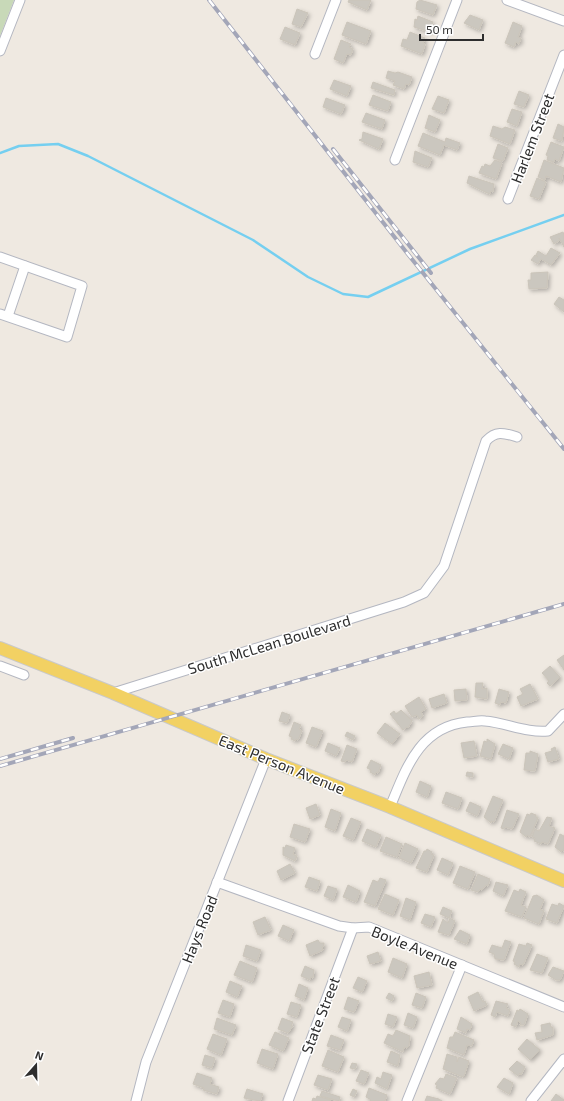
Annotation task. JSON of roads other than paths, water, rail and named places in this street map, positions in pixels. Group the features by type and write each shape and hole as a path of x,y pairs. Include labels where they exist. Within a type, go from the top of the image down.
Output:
{"main road":[{"name":"East Person Avenue","path":"0,648 113,693 266,759 390,807 564,881"}],"street":[{"path":"0,51 20,0"},
{"path":"315,54 336,0"},
{"path":"395,160 457,0"},
{"path":"507,0 564,21"},
{"path":"0,24 9,28"},
{"name":"Harlem Street","path":"508,199 564,55"},
{"path":"0,257 82,286 67,337 4,315 25,266"},
{"name":"South McLean Boulevard","path":"113,693 404,602 424,593 444,566 486,441 492,434 501,432 517,437"},
{"path":"0,666 24,675"},
{"path":"390,807 409,763 426,739 454,724 484,720 534,733 548,731 564,714"},
{"name":"Hays Road","path":"136,1101 146,1062 266,759"},
{"name":"Boyle Avenue","path":"217,882 339,926 353,928 369,927 564,1007"},
{"name":"State Street","path":"288,1101 353,928"},
{"path":"407,1101 462,965"},
{"path":"531,1101 564,1059"}],"waterway":[{"path":"0,153 19,146 58,144 88,156 253,240 308,277 343,294 368,297 470,249 564,215"}],"railway":[{"path":"209,0 407,253 564,449"},
{"path":"333,149 431,273"},
{"path":"0,766 564,604"},
{"path":"0,759 73,738"}]}
